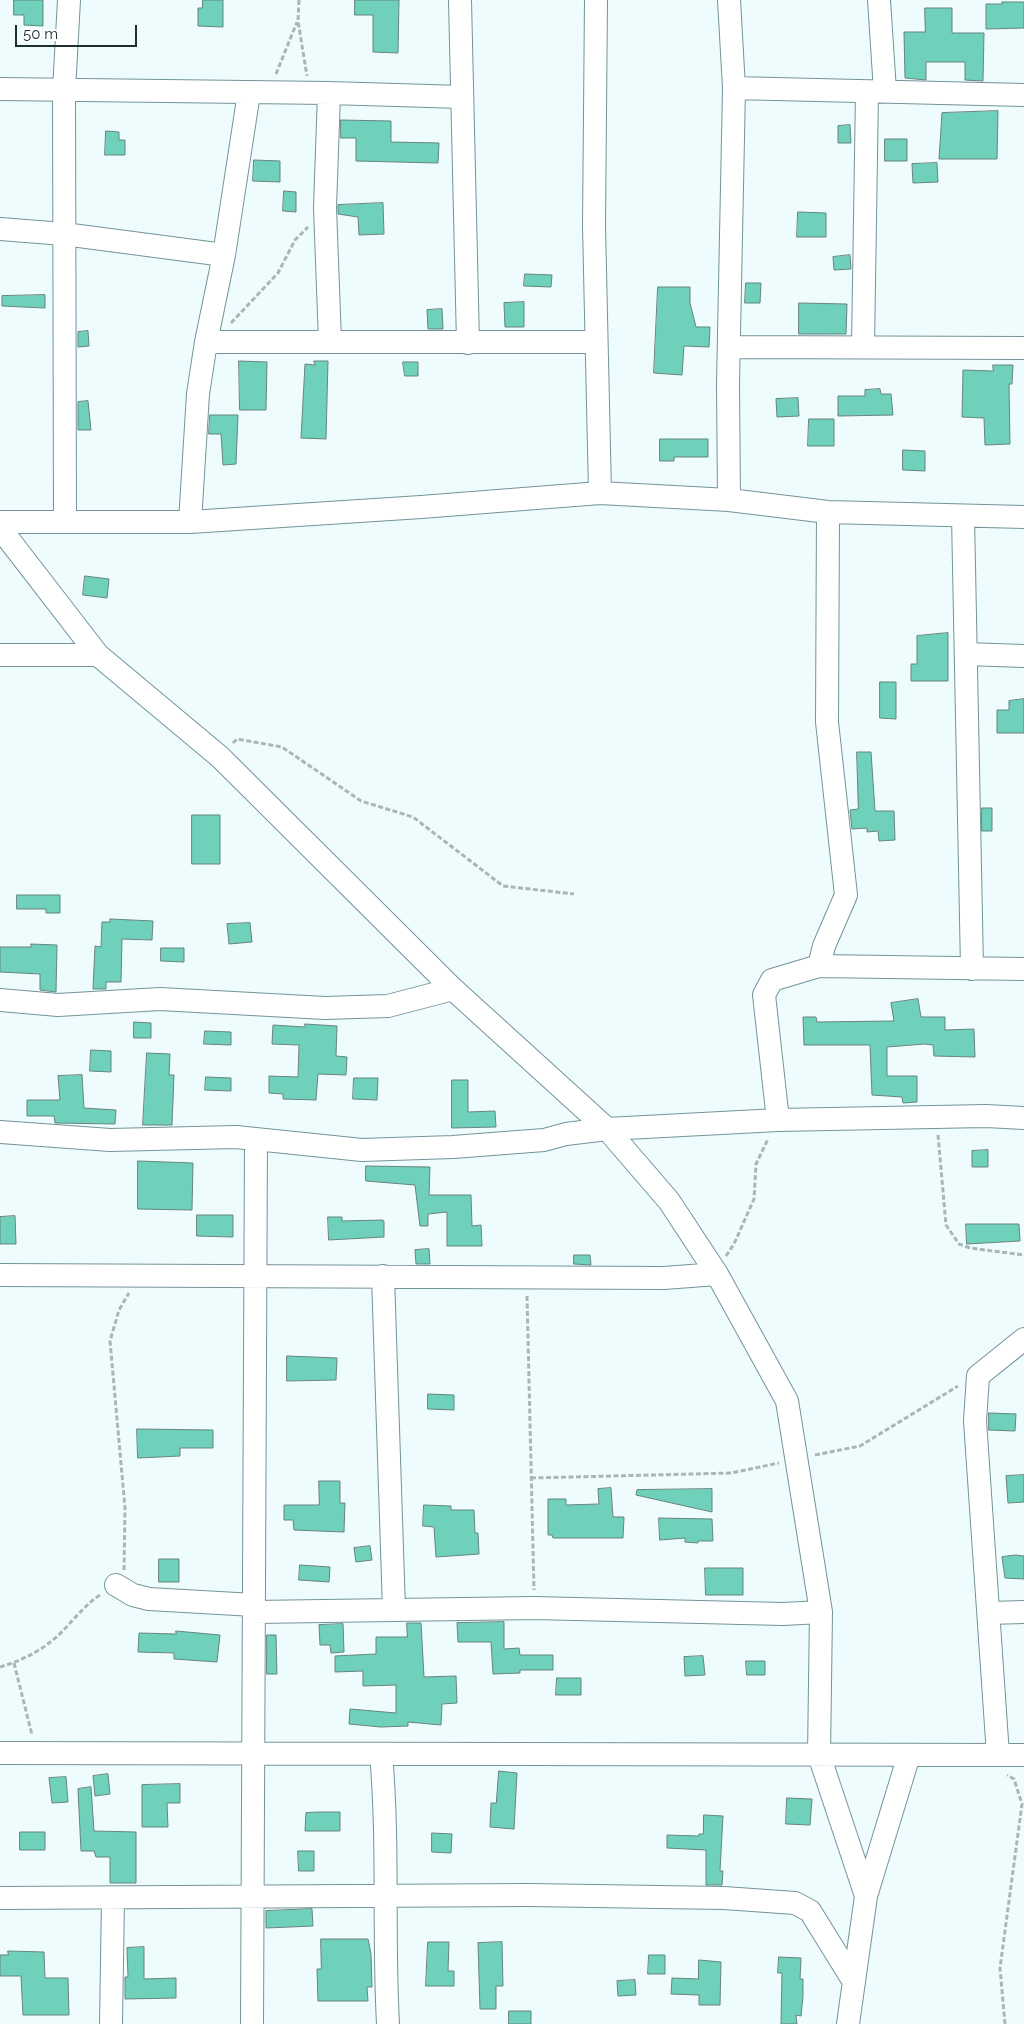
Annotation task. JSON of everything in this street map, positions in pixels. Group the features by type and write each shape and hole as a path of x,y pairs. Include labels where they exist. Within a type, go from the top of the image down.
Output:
{"street":[{"path":"65,522 64,90 69,0"},
{"path":"460,0 468,343"},
{"path":"596,0 594,218 600,493"},
{"path":"729,0 734,88 729,347 729,500"},
{"path":"863,346 879,0"},
{"path":"734,88 1024,96"},
{"path":"0,89 329,93 462,97"},
{"path":"190,522 195,419 206,342 254,93"},
{"path":"329,93 325,208 330,341"},
{"path":"0,229 64,234 224,255"},
{"path":"206,342 596,342"},
{"path":"729,347 1024,348"},
{"path":"0,522 190,522 600,493 729,500 828,512 1024,517"},
{"path":"819,966 824,946 846,895 827,722 828,512"},
{"path":"963,516 972,969"},
{"path":"0,528 98,655 220,757 453,989 607,1129 669,1200 717,1274 787,1401 821,1612 819,1755 866,1896"},
{"path":"0,654 98,655"},
{"path":"966,654 1024,656"},
{"path":"778,1120 764,995 772,980 819,966 1024,970"},
{"path":"0,1000 58,1005 160,999 325,1008 388,1006 453,989"},
{"path":"0,1132 110,1140 256,1139 362,1150 427,1148 544,1140 607,1129 778,1120 986,1116 1024,1118"},
{"path":"252,2024 256,1139"},
{"path":"0,1275 664,1278 717,1274"},
{"path":"383,1276 394,1610"},
{"path":"1002,1765 976,1421 978,1376 1024,1339"},
{"path":"116,1585 133,1595 150,1599 254,1608 394,1610 534,1608 783,1614 821,1612"},
{"path":"989,1612 1024,1612"},
{"path":"0,1753 909,1755 1002,1765 1024,1755"},
{"path":"381,1754 385,1800 388,2024"},
{"path":"848,2024 866,1896 909,1755"},
{"path":"0,1898 386,1895 724,1898 795,1903 810,1911 854,1982"},
{"path":"111,2024 113,1898"}],"path":[{"path":"299,0 298,21 308,76 329,93"},
{"path":"254,93 275,75 298,21"},
{"path":"206,342 227,327 278,273 295,240 325,208"},
{"path":"220,757 237,739 282,747 361,801 413,817 503,886 574,894"},
{"path":"936,1118 946,1225 959,1244 970,1248 1024,1255"},
{"path":"717,1274 734,1244 754,1199 756,1164 778,1120"},
{"path":"0,1667 14,1663 49,1643 89,1602 116,1585 124,1570 125,1508 110,1341 119,1310 140,1275"},
{"path":"526,1277 534,1608"},
{"path":"531,1478 731,1473 860,1446 942,1395 978,1376"},
{"path":"14,1663 36,1753"},
{"path":"1002,1765 1014,1779 1022,1804 1000,1968 1005,2024"}],"building":[{"path":"14,0 43,0 43,26 24,25 24,15 14,15"},
{"path":"203,0 223,0 223,27 198,26 198,8 202,8"},
{"path":"355,0 399,0 398,53 373,52 373,15 355,15"},
{"path":"1002,2 1024,2 1024,28 986,29 986,4 1002,4"},
{"path":"925,8 952,8 952,33 984,33 983,81 965,80 965,62 926,62 926,80 905,78 904,32 925,32"},
{"path":"998,111 997,159 939,159 942,113"},
{"path":"341,120 391,121 391,142 439,143 438,163 356,161 356,138 341,138"},
{"path":"850,125 851,143 838,143 838,126"},
{"path":"106,131 119,132 119,140 125,140 125,155 105,155"},
{"path":"885,139 907,139 907,161 885,161"},
{"path":"254,160 280,161 280,182 253,181"},
{"path":"937,163 938,182 913,183 912,164"},
{"path":"284,191 296,192 296,212 283,211"},
{"path":"383,203 384,234 359,235 358,217 338,214 338,205"},
{"path":"798,212 826,213 826,237 797,237"},
{"path":"850,255 851,269 834,270 833,257"},
{"path":"525,274 552,275 551,287 524,286"},
{"path":"746,283 761,283 760,303 745,303"},
{"path":"658,287 690,287 690,303 696,327 710,327 709,347 684,346 682,375 654,373"},
{"path":"45,295 45,308 2,306 2,296"},
{"path":"524,302 524,327 505,327 504,303"},
{"path":"799,303 847,304 846,334 799,334"},
{"path":"442,309 443,329 428,329 427,310"},
{"path":"88,331 89,346 78,347 78,332"},
{"path":"239,361 267,362 266,410 240,410"},
{"path":"314,361 328,361 326,439 301,438 305,364 315,365"},
{"path":"403,362 418,362 418,376 405,376"},
{"path":"993,365 1013,365 1012,384 1009,384 1010,444 985,445 984,418 962,417 963,370 993,371"},
{"path":"880,389 881,394 891,394 893,415 838,416 838,396 865,396 865,390"},
{"path":"798,398 799,416 777,417 776,399"},
{"path":"88,401 91,430 78,430 78,402"},
{"path":"210,415 238,415 236,464 223,465 221,434 209,434"},
{"path":"809,419 834,419 834,446 808,446"},
{"path":"660,439 708,439 708,457 674,457 674,461 660,461"},
{"path":"903,450 925,451 925,471 903,470"},
{"path":"85,576 109,579 107,598 83,595"},
{"path":"948,633 948,681 911,681 911,664 917,664 917,636"},
{"path":"880,682 896,682 896,719 880,718"},
{"path":"1024,699 1024,733 997,733 997,710 1009,710 1009,701"},
{"path":"857,752 871,752 875,811 894,811 895,840 879,841 878,831 867,832 867,828 852,829 850,810 858,809"},
{"path":"982,808 992,808 992,831 982,831"},
{"path":"192,815 220,815 220,864 192,864"},
{"path":"17,895 60,895 60,913 46,913 46,909 17,909"},
{"path":"110,919 153,921 152,940 122,939 121,982 106,982 106,989 93,989 95,946 101,947 102,922 110,922"},
{"path":"250,923 252,942 229,944 227,924"},
{"path":"31,944 57,945 56,992 40,990 40,974 0,972 0,947 31,947"},
{"path":"161,948 184,948 184,962 161,961"},
{"path":"918,999 921,1017 945,1017 945,1030 974,1029 975,1057 934,1056 933,1045 925,1044 887,1047 887,1076 917,1076 917,1102 903,1103 902,1097 872,1095 870,1045 804,1045 803,1017 816,1017 817,1022 894,1021 891,1003"},
{"path":"134,1022 151,1023 151,1038 134,1038"},
{"path":"305,1024 337,1026 336,1056 347,1057 346,1075 318,1074 316,1100 283,1099 283,1094 269,1093 269,1076 298,1077 299,1045 272,1044 273,1025 305,1027"},
{"path":"205,1031 231,1032 231,1045 204,1044"},
{"path":"91,1050 111,1051 111,1072 90,1071"},
{"path":"147,1053 170,1054 169,1075 174,1075 172,1125 143,1125"},
{"path":"82,1075 84,1108 116,1110 115,1124 55,1123 54,1116 27,1116 27,1100 60,1100 58,1076"},
{"path":"206,1077 231,1078 231,1091 205,1090"},
{"path":"354,1078 378,1078 377,1100 353,1099"},
{"path":"452,1080 468,1080 468,1112 495,1111 496,1127 452,1128"},
{"path":"988,1150 988,1167 972,1167 972,1151"},
{"path":"138,1161 193,1163 192,1210 138,1209"},
{"path":"366,1166 430,1167 429,1195 471,1195 472,1226 481,1225 482,1246 447,1246 447,1212 428,1214 428,1226 420,1226 415,1185 366,1181"},
{"path":"197,1215 233,1215 233,1237 197,1236"},
{"path":"15,1216 16,1244 0,1244 0,1217"},
{"path":"328,1217 342,1217 342,1221 382,1220 384,1221 384,1237 329,1240"},
{"path":"966,1224 1019,1224 1020,1241 967,1244"},
{"path":"429,1249 430,1264 416,1264 415,1250"},
{"path":"574,1255 590,1255 591,1265 574,1264"},
{"path":"287,1356 337,1358 336,1380 287,1381"},
{"path":"428,1394 454,1395 454,1410 428,1409"},
{"path":"989,1413 1016,1414 1015,1431 989,1430"},
{"path":"137,1429 213,1430 213,1448 180,1448 180,1456 138,1458"},
{"path":"1024,1475 1024,1502 1008,1503 1006,1476"},
{"path":"319,1481 340,1481 340,1503 345,1503 344,1532 294,1530 293,1520 284,1520 284,1505 319,1505"},
{"path":"611,1488 613,1517 624,1517 623,1538 553,1538 552,1535 548,1535 548,1499 566,1499 566,1505 599,1504 598,1489"},
{"path":"712,1489 712,1512 636,1495 637,1490"},
{"path":"424,1505 451,1506 451,1510 474,1510 475,1533 478,1533 479,1554 436,1557 434,1527 423,1526"},
{"path":"659,1518 712,1519 713,1541 685,1542 685,1538 660,1540"},
{"path":"370,1546 372,1560 356,1562 354,1548"},
{"path":"1024,1556 1024,1579 1005,1578 1002,1557"},
{"path":"159,1559 179,1559 179,1582 159,1582"},
{"path":"300,1565 330,1567 329,1582 299,1580"},
{"path":"705,1568 743,1568 743,1595 706,1595"},
{"path":"504,1622 504,1649 519,1648 520,1655 553,1655 553,1670 520,1670 520,1673 493,1674 491,1642 458,1642 457,1623"},
{"path":"407,1623 421,1623 424,1677 456,1676 457,1703 442,1704 441,1725 408,1722 408,1726 381,1727 349,1724 350,1709 396,1713 396,1685 363,1686 363,1671 335,1672 335,1656 376,1654 376,1637 407,1637"},
{"path":"343,1624 344,1652 331,1653 330,1645 320,1645 319,1625"},
{"path":"176,1631 220,1635 217,1662 174,1659 174,1653 138,1652 139,1633 176,1634"},
{"path":"267,1635 276,1635 277,1674 267,1674"},
{"path":"703,1656 705,1675 685,1676 684,1657"},
{"path":"746,1661 765,1661 765,1675 747,1675"},
{"path":"557,1678 581,1678 581,1695 556,1695"},
{"path":"499,1771 517,1773 514,1829 490,1827 491,1803 496,1803"},
{"path":"108,1774 110,1794 95,1796 93,1776"},
{"path":"66,1777 68,1802 52,1803 49,1778"},
{"path":"180,1784 180,1803 167,1803 168,1827 142,1827 142,1785"},
{"path":"91,1787 94,1831 136,1832 136,1883 110,1883 110,1857 96,1857 94,1851 81,1851 78,1789"},
{"path":"787,1798 812,1799 810,1825 786,1824"},
{"path":"340,1812 340,1831 305,1831 306,1813"},
{"path":"704,1815 723,1816 720,1871 723,1871 722,1885 706,1885 706,1850 667,1848 667,1835 699,1836 699,1834 703,1834"},
{"path":"20,1832 45,1832 45,1850 20,1850"},
{"path":"432,1833 452,1834 451,1853 432,1852"},
{"path":"298,1851 314,1851 314,1871 299,1871"},
{"path":"312,1909 313,1926 266,1928 266,1911"},
{"path":"321,1939 368,1939 371,1954 372,1987 367,1987 368,2001 318,2001 317,1969 321,1969"},
{"path":"428,1942 449,1942 448,1971 454,1971 454,1986 426,1986"},
{"path":"502,1942 503,1986 496,1986 496,2009 480,2009 478,1943"},
{"path":"144,1947 144,1979 176,1978 176,1998 125,1999 125,1977 128,1977 127,1948"},
{"path":"8,1951 44,1952 45,1978 68,1978 69,2015 23,2015 21,1976 0,1976 0,1955 8,1955"},
{"path":"649,1955 665,1955 665,1974 648,1974"},
{"path":"779,1957 801,1958 800,1979 803,1979 803,1996 801,2016 796,2015 797,2024 781,2024 782,1973 778,1973"},
{"path":"699,1960 721,1962 720,2005 699,2005 699,1995 671,1994 672,1978 698,1979"},
{"path":"635,1980 636,1995 618,1996 617,1981"},
{"path":"509,2011 531,2011 531,2024 509,2024"}]}
